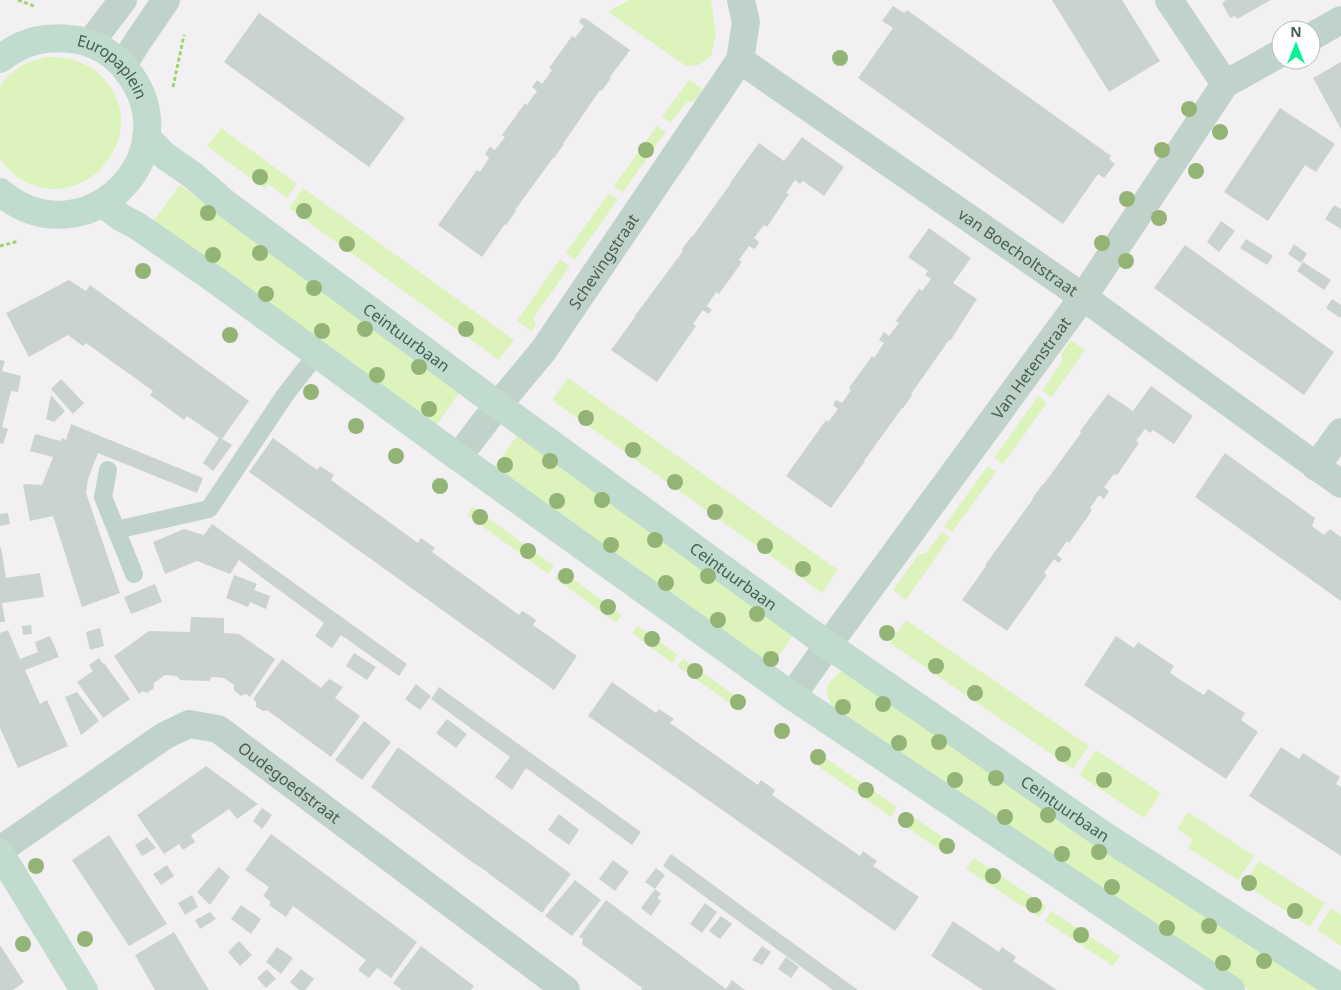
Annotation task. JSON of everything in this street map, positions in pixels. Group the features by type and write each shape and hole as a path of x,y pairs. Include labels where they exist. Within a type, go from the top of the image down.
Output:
{"street":[{"path":"90,43 123,0"},
{"path":"123,65 166,0"},
{"path":"740,60 746,22 741,0"},
{"path":"1169,0 1224,84"},
{"path":"1321,31 1341,20"},
{"name":"Europaplein","path":"4,49 37,40 62,37 90,43 110,54 123,65 135,81 144,103 147,120 142,156 132,175 119,191 102,204 80,213 55,215 31,211 4,202"},
{"name":"Van Hetenstraat","path":"792,696 1083,297 1224,84 1271,58"},
{"name":"van Boecholtstraat","path":"740,60 1083,297 1341,484"},
{"name":"Schevingstraat","path":"458,457 498,405 544,351 740,60"},
{"name":"Ceintuurbaan","path":"146,137 166,156 194,176 226,203 498,405 828,645 1102,834 1341,988"},
{"path":"102,204 214,279 458,457 792,696 1231,990"},
{"path":"1316,467 1341,432"},
{"name":"Oudegoedstraat","path":"0,851 23,832 164,736 190,724 218,728 566,990"},
{"path":"0,851 84,990"}],"lane":[{"path":"116,530 209,509 285,395 317,354"},
{"path":"108,470 103,497 134,574"}],"path":[{"path":"18,0 35,6"},
{"path":"172,96 184,34"},
{"path":"0,246 22,240"}],"green space":[{"path":"629,0 711,0 716,34 711,56 699,65 686,66 608,12"},
{"path":"48,57 65,58 87,65 106,81 118,103 121,125 116,146 105,165 88,179 68,187 45,188 22,180 0,159 0,86 9,75 21,66 34,60"},
{"path":"689,80 703,89 695,101 687,102 670,123 662,117"},
{"path":"657,126 666,132 623,192 614,186"},
{"path":"221,128 297,184 287,198 268,184 265,189 207,146"},
{"path":"180,185 463,387 435,427 152,223"},
{"path":"303,188 514,340 499,360 289,208"},
{"path":"609,193 618,199 575,260 566,252"},
{"path":"560,259 570,266 534,317 536,324 532,331 517,321"},
{"path":"1071,340 1085,350 1052,397 1042,391 1062,361 1061,354"},
{"path":"568,378 838,570 822,593 552,400"},
{"path":"1038,396 1047,403 1003,464 994,458"},
{"path":"521,430 797,630 769,669 493,469"},
{"path":"988,466 996,472 952,532 944,526"},
{"path":"473,507 554,566 548,574 467,515"},
{"path":"942,532 950,537 906,600 893,590 919,554 925,554"},
{"path":"561,570 622,615 616,623 555,578"},
{"path":"906,620 1089,746 1073,769 890,643"},
{"path":"638,626 678,655 672,663 632,633"},
{"path":"683,659 746,703 741,711 677,666"},
{"path":"840,672 857,672 1329,990 1249,990 833,708 827,689 831,681"},
{"path":"1096,750 1161,793 1144,818 1079,775"},
{"path":"818,753 897,807 891,817 812,762"},
{"path":"905,811 953,844 946,854 897,821"},
{"path":"1188,812 1254,856 1238,880 1188,848 1193,840 1177,829"},
{"path":"974,858 1046,906 1039,917 966,869"},
{"path":"1259,861 1325,903 1310,927 1244,884"},
{"path":"1331,908 1341,915 1341,946 1317,930"},
{"path":"1051,911 1120,956 1113,966 1045,921"}],"building":[{"path":"1052,0 1122,0 1160,61 1109,92"},
{"path":"1226,0 1271,0 1237,19 1235,16 1230,18 1222,3"},
{"path":"893,6 904,13 907,10 1111,156 1109,159 1115,164 1104,178 1098,174 1063,224 858,78 893,28 882,21"},
{"path":"259,13 405,118 369,167 224,62"},
{"path":"582,17 630,50 482,257 438,225 477,170 480,172 489,158 485,154 490,147 495,150 505,137 502,135 525,103 527,105 537,91 532,87 537,80 542,84 552,70 549,68 572,36 575,38 584,26 579,22"},
{"path":"1341,62 1341,129 1313,78"},
{"path":"1280,108 1335,144 1316,172 1305,165 1268,221 1224,192"},
{"path":"802,137 844,167 824,196 803,181 800,184 795,180 786,193 789,194 767,227 764,225 754,238 759,242 757,246 754,249 749,246 739,260 742,262 719,294 716,292 707,306 712,310 708,314 703,310 693,324 696,326 657,382 611,350 759,143 784,161"},
{"path":"1334,205 1341,209 1341,229 1325,219"},
{"path":"1221,221 1235,231 1219,252 1207,242"},
{"path":"929,228 971,258 953,283 977,299 950,341 911,394 913,394 831,508 786,476 826,420 828,422 838,409 833,405 836,400 842,403 851,390 849,388 872,356 874,358 884,343 879,340 884,332 889,336 899,323 896,321 919,289 922,291 931,279 925,275 928,271 908,257"},
{"path":"1246,239 1273,256 1267,265 1240,248"},
{"path":"1294,244 1307,254 1301,263 1288,254"},
{"path":"1185,245 1334,352 1304,395 1154,288"},
{"path":"1303,262 1331,280 1324,290 1297,271"},
{"path":"69,280 86,291 90,285 249,401 222,439 232,445 213,471 203,463 219,438 187,416 184,420 150,395 153,391 86,343 83,346 68,335 29,357 6,313"},
{"path":"1332,299 1341,305 1340,318 1326,308"},
{"path":"0,360 5,361 2,371 21,376 18,392 11,391 2,427 8,429 3,444 0,443"},
{"path":"61,379 84,403 73,414 51,389"},
{"path":"1151,386 1193,416 1174,444 1153,430 1150,433 1145,429 1136,441 1139,443 1117,475 1114,474 1104,487 1109,491 1104,499 1099,495 1090,508 1092,510 1089,515 1069,543 1067,541 1057,555 1062,559 1059,563 1054,559 1044,573 1047,575 1007,631 962,600 1108,394 1133,411"},
{"path":"51,395 65,411 54,422 46,419"},
{"path":"71,424 203,478 197,493 98,453 88,479 86,493 120,593 82,607 53,516 30,521 23,485 42,485 53,457 30,451 35,434 60,441 62,438 66,440"},
{"path":"273,438 317,470 320,466 334,475 331,480 418,543 421,538 435,548 432,552 519,615 523,611 536,620 533,625 577,656 554,690 249,472"},
{"path":"1225,453 1315,518 1312,526 1324,535 1330,529 1341,537 1341,601 1195,497"},
{"path":"8,513 10,524 0,526 0,514"},
{"path":"212,524 407,664 399,676 341,635 332,648 315,636 324,623 239,560 230,574 197,561 165,574 153,542 184,529 204,535"},
{"path":"0,547 6,578 40,573 44,597 2,603 5,622 0,622"},
{"path":"234,575 257,584 254,590 270,596 266,609 250,602 248,607 226,598"},
{"path":"155,584 162,602 131,614 124,597"},
{"path":"191,617 224,618 224,633 239,634 275,659 250,697 246,694 241,696 234,690 234,685 224,678 212,677 209,681 180,680 177,676 165,675 154,683 154,688 147,693 142,691 139,694 114,656 149,631 190,632"},
{"path":"31,625 32,634 23,635 22,626"},
{"path":"100,628 104,646 90,650 86,632"},
{"path":"8,630 20,659 38,652 35,642 50,636 59,657 25,670 40,704 47,700 68,746 18,768 0,728 0,633"},
{"path":"1116,636 1134,648 1138,642 1174,666 1170,673 1204,695 1208,689 1245,713 1241,720 1258,732 1226,779 1084,685"},
{"path":"354,653 376,667 367,680 346,666"},
{"path":"99,658 130,699 103,718 77,682 93,671 89,665"},
{"path":"282,659 321,688 329,679 343,687 335,698 360,716 331,757 267,710 263,711 256,707 256,702 253,699"},
{"path":"612,682 656,713 659,709 674,719 670,723 758,785 761,780 775,790 772,795 860,856 863,851 877,861 873,866 919,897 895,931 588,716"},
{"path":"416,684 431,696 420,710 405,699"},
{"path":"439,687 641,832 632,845 526,768 512,790 495,777 510,757 431,699"},
{"path":"77,692 99,721 81,735 65,697"},
{"path":"447,719 467,734 456,748 436,733"},
{"path":"364,721 391,742 362,780 335,760"},
{"path":"398,747 571,874 542,913 371,787"},
{"path":"1281,747 1299,759 1303,753 1340,777 1336,784 1341,787 1341,856 1249,796"},
{"path":"206,766 258,804 237,819 229,809 191,835 195,842 183,850 179,844 164,854 137,815"},
{"path":"262,808 272,815 262,829 253,821"},
{"path":"559,814 579,830 569,845 548,830"},
{"path":"271,834 417,942 391,978 377,968 369,978 358,970 366,960 293,906 286,917 269,905 271,902 263,896 269,887 245,870"},
{"path":"109,835 167,924 129,946 72,860"},
{"path":"147,837 156,848 142,856 135,845"},
{"path":"671,854 858,990 833,990 826,985 663,866"},
{"path":"613,860 629,872 615,891 599,879"},
{"path":"167,865 174,876 161,885 153,874"},
{"path":"219,867 230,877 210,905 197,892"},
{"path":"656,868 665,875 655,889 645,882"},
{"path":"575,880 601,900 572,936 545,916"},
{"path":"655,889 661,894 657,898 661,901 651,916 641,908"},
{"path":"192,895 198,907 185,915 178,903"},
{"path":"606,900 726,989 732,980 745,990 641,990 642,988 582,944 583,939 579,937"},
{"path":"705,903 717,912 702,933 690,924"},
{"path":"241,905 261,919 251,934 231,919"},
{"path":"210,912 216,919 200,929 195,920"},
{"path":"721,916 732,924 720,939 709,931"},
{"path":"953,921 999,952 1002,947 1016,957 1013,961 1057,990 983,990 931,956"},
{"path":"174,932 209,990 155,990 135,955"},
{"path":"239,941 252,955 240,966 228,952"},
{"path":"0,945 24,982 13,990 0,990"},
{"path":"421,946 474,986 471,990 402,990 393,983"},
{"path":"762,946 771,952 762,965 752,960"},
{"path":"277,947 293,958 281,974 266,962"},
{"path":"786,957 799,967 791,978 778,969"},
{"path":"267,969 276,979 266,988 257,978"},
{"path":"301,969 314,979 305,990 299,990 290,982"}]}
